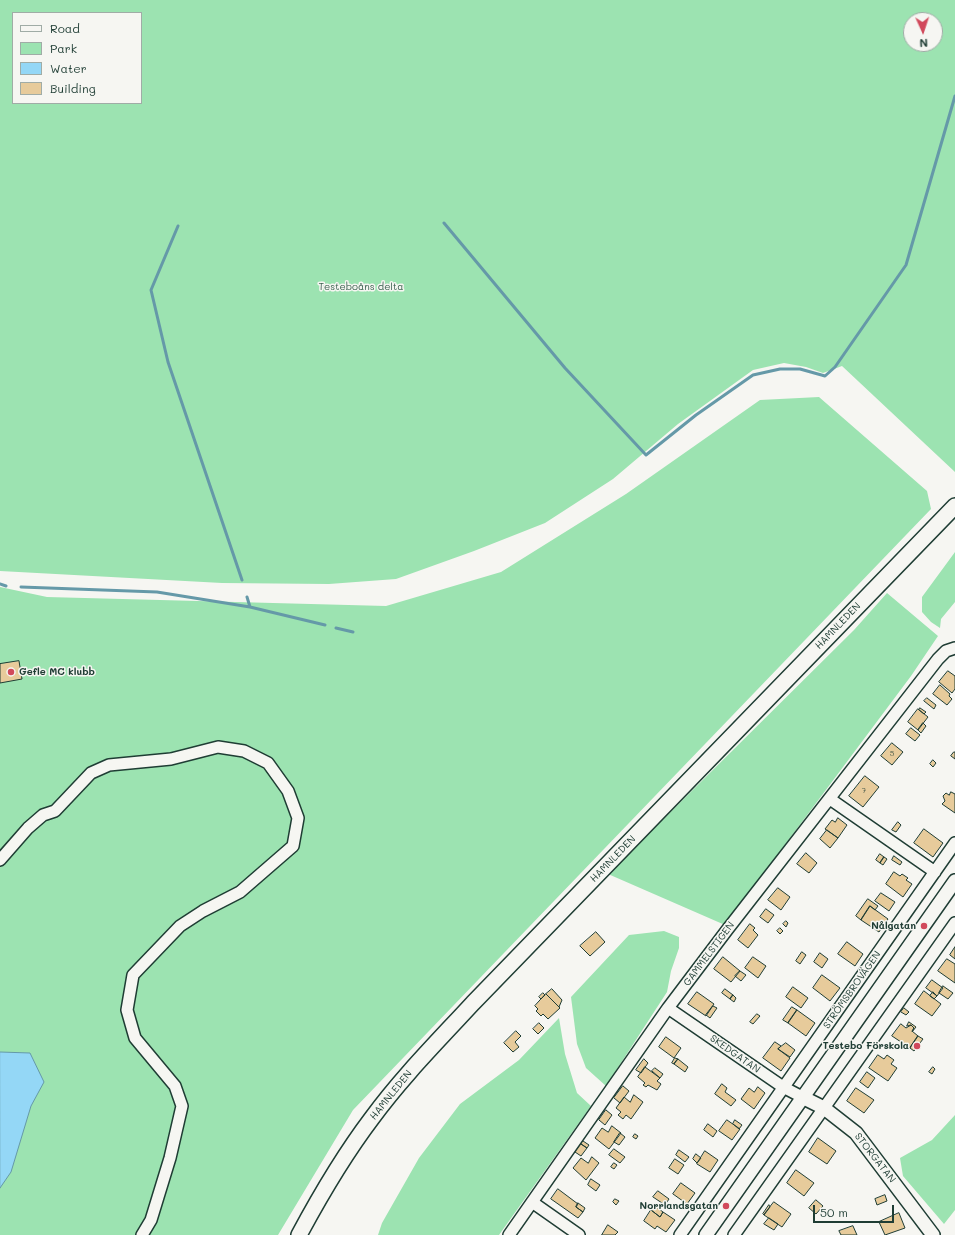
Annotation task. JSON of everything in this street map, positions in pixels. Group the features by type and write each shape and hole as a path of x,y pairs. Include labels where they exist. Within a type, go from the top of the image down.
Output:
{"main road":[{"name":"HAMNLEDEN","path":"299,1235 328,1182 345,1156 372,1118 404,1078 473,1003 955,506"}],"street":[{"name":"GAMMELSTIGEN","path":"509,1235 668,1008 727,930 944,652 955,648"},
{"path":"0,860 28,828 43,815 55,811 91,773 109,765 171,759 218,747 244,751 268,763 288,791 298,818 293,846 240,892 203,911 180,926 134,975 127,1010 135,1038 175,1086 182,1106 170,1158 150,1220 142,1235"},
{"path":"830,799 934,872"},
{"name":"STRÖMSBROVÄGEN","path":"680,1235 955,843"},
{"path":"706,1235 804,1098 955,881"},
{"path":"734,1235 955,923"},
{"name":"SKEDGATAN","path":"668,1008 783,1087 804,1098"},
{"name":"STORGATAN","path":"804,1098 824,1108 849,1127 864,1141 931,1235"},
{"path":"532,1202 579,1235"}],"green space":[{"name":"Testeboåns delta","path":"0,0 955,0 955,472 842,366 823,373 806,367 784,363 753,370 678,424 613,479 545,523 474,551 396,579 329,584 222,583 0,571"},
{"path":"819,397 927,491 931,509 353,1110 278,1235 0,1235 0,587 47,597 386,606 501,572 626,494 760,400"},
{"path":"955,552 955,602 941,619 940,628 931,622 922,612 922,597"},
{"path":"887,593 938,636 911,676 725,925 608,874 854,630"},
{"path":"664,931 679,937 679,948 671,971 667,992 606,1086 586,1068 577,1044 571,997 629,935"},
{"path":"559,1018 565,1054 577,1093 591,1106 499,1235 378,1235 382,1223 419,1158 460,1104 519,1060"},
{"path":"955,1115 955,1210 944,1224 903,1176 900,1158 932,1140"}],"water":[{"path":"0,1052 30,1053 44,1082 31,1106 11,1172 0,1188"}],"building":[{"name":"Gefle MC klubb","path":"19,661 22,679 0,683 0,664"},
{"path":"948,671 955,676 955,689 952,693 939,682"},
{"path":"940,685 950,694 949,696 952,699 947,705 933,694"},
{"path":"927,698 936,705 934,709 924,701"},
{"path":"920,708 926,712 924,714 919,710"},
{"path":"918,709 928,717 918,730 908,722"},
{"path":"923,723 926,726 921,733 918,730"},
{"path":"911,728 920,735 915,741 906,734"},
{"path":"892,743 903,752 892,765 881,756"},
{"path":"955,752 955,759 951,756"},
{"path":"933,760 936,763 933,767 930,764"},
{"path":"865,776 879,787 863,807 849,796"},
{"path":"951,792 955,794 955,813 942,804 945,801 943,796 946,793 949,795"},
{"path":"838,818 847,825 838,838 825,829 832,820 835,822"},
{"path":"898,822 901,825 896,832 892,830"},
{"path":"924,829 943,843 933,857 914,843"},
{"path":"827,830 838,838 830,848 820,839"},
{"path":"806,853 817,863 809,873 797,864"},
{"path":"880,854 884,857 880,863 876,860"},
{"path":"894,856 902,862 900,865 892,860"},
{"path":"884,857 887,859 883,865 880,863"},
{"path":"894,872 900,876 902,874 908,878 906,880 912,884 903,897 886,884"},
{"path":"778,888 790,897 781,910 768,900"},
{"path":"881,893 895,902 889,911 875,901"},
{"path":"868,899 878,906 875,910 870,906 861,920 856,916"},
{"path":"870,906 888,919 879,932 861,920"},
{"path":"766,909 774,915 768,923 760,917"},
{"path":"786,921 788,923 786,927 783,924"},
{"path":"750,924 755,928 753,930 758,935 748,948 738,940"},
{"path":"780,928 783,931 780,934 777,931"},
{"path":"596,932 605,942 590,956 580,946"},
{"path":"847,942 863,954 855,966 838,954"},
{"path":"955,947 955,959 950,955"},
{"path":"802,952 806,955 800,964 796,961"},
{"path":"820,953 828,959 822,968 814,962"},
{"path":"723,957 740,971 731,982 714,969"},
{"path":"753,957 766,966 758,978 745,968"},
{"path":"947,959 955,964 955,983 938,971"},
{"path":"740,971 746,975 741,981 735,976"},
{"path":"822,975 840,988 830,1001 813,988"},
{"path":"932,980 943,988 937,996 926,988"},
{"path":"943,986 953,993 948,999 939,993"},
{"path":"793,987 808,998 801,1008 786,997"},
{"path":"552,989 562,1000 559,1007 546,994"},
{"path":"725,989 733,995 730,999 722,993"},
{"path":"924,991 941,1004 932,1016 915,1004"},
{"path":"697,992 714,1004 706,1016 688,1004"},
{"path":"933,992 937,996 934,999 930,996"},
{"path":"543,993 545,995 541,999 539,997"},
{"path":"546,994 560,1008 548,1019 543,1014 541,1016 536,1011 538,1009 535,1006"},
{"path":"733,995 736,998 734,1002 730,999"},
{"path":"713,1006 717,1008 710,1018 706,1015"},
{"path":"792,1007 797,1010 788,1023 783,1020"},
{"path":"904,1008 909,1012 906,1015 901,1012"},
{"path":"797,1010 815,1023 806,1036 788,1023"},
{"path":"757,1014 760,1016 753,1024 750,1022"},
{"path":"909,1022 916,1027 912,1032 914,1028 911,1025 907,1026"},
{"path":"539,1023 544,1028 538,1034 533,1029"},
{"path":"901,1024 906,1028 911,1025 914,1028 912,1031 918,1036 910,1048 892,1036"},
{"path":"516,1031 521,1036 515,1042 519,1047 513,1052 504,1043"},
{"path":"918,1036 923,1039 914,1051 910,1048"},
{"path":"666,1037 681,1048 674,1058 659,1047"},
{"path":"775,1042 781,1046 778,1049 790,1058 781,1071 763,1058"},
{"path":"786,1043 795,1050 790,1057 778,1049"},
{"path":"878,1055 884,1059 887,1055 894,1060 891,1064 897,1068 888,1081 869,1068"},
{"path":"675,1058 678,1059 674,1064 672,1063"},
{"path":"644,1059 648,1063 641,1073 636,1070"},
{"path":"678,1059 688,1067 685,1072 674,1064"},
{"path":"645,1067 660,1078 657,1081 661,1084 657,1090 648,1085 646,1087 643,1085 645,1083 638,1077"},
{"path":"933,1067 935,1069 932,1074 929,1072"},
{"path":"655,1068 663,1074 660,1078 652,1071"},
{"path":"867,1072 875,1078 868,1088 860,1082"},
{"path":"722,1084 727,1088 725,1092 736,1100 731,1106 715,1094"},
{"path":"623,1086 629,1091 620,1103 614,1098"},
{"path":"758,1087 765,1093 754,1109 741,1099 749,1088 754,1092"},
{"path":"856,1088 874,1100 864,1113 847,1101"},
{"path":"634,1095 643,1102 631,1119 626,1115 623,1119 618,1115 621,1112 616,1108 624,1097 630,1102"},
{"path":"606,1110 612,1115 605,1125 599,1120"},
{"path":"727,1120 740,1129 732,1140 719,1131"},
{"path":"735,1120 742,1125 739,1129 733,1124"},
{"path":"708,1124 717,1131 713,1137 704,1130"},
{"path":"612,1126 621,1133 609,1149 595,1138 602,1128 608,1132"},
{"path":"620,1133 625,1137 619,1145 614,1142"},
{"path":"635,1134 638,1136 636,1139 633,1137"},
{"path":"818,1138 836,1151 827,1164 809,1152"},
{"path":"583,1141 589,1145 587,1148 581,1144"},
{"path":"581,1144 587,1148 581,1156 575,1152"},
{"path":"614,1149 625,1157 620,1163 609,1155"},
{"path":"679,1150 689,1157 685,1162 676,1155"},
{"path":"705,1151 718,1160 710,1172 697,1164"},
{"path":"696,1154 701,1158 697,1163 693,1159"},
{"path":"592,1157 599,1163 586,1180 573,1168 581,1158 588,1163"},
{"path":"675,1159 684,1165 678,1174 669,1168"},
{"path":"614,1163 617,1165 614,1169 611,1167"},
{"path":"796,1170 814,1183 804,1196 787,1183"},
{"path":"591,1179 600,1185 596,1191 588,1185"},
{"path":"681,1183 695,1193 687,1204 673,1194"},
{"path":"558,1189 578,1204 576,1207 583,1212 578,1218 551,1199"},
{"path":"658,1191 669,1199 665,1205 653,1197"},
{"path":"885,1195 887,1201 877,1205 875,1199"},
{"path":"615,1199 619,1201 616,1205 613,1202"},
{"path":"816,1200 823,1206 816,1214 809,1208"},
{"path":"774,1202 791,1214 782,1227 764,1215"},
{"path":"578,1203 585,1208 583,1212 576,1207"},
{"path":"769,1205 770,1207 764,1215 763,1214"},
{"path":"655,1206 663,1212 660,1217 651,1210"},
{"path":"651,1210 660,1217 663,1212 675,1220 666,1232 657,1226 655,1229 644,1221"},
{"path":"899,1213 905,1228 885,1235 879,1222"},
{"path":"769,1218 778,1224 774,1230 764,1224"},
{"path":"608,1225 618,1232 615,1235 602,1235"},
{"path":"853,1226 857,1235 841,1235 839,1231"}],"waterway":[{"path":"444,223 565,368 646,455 696,415 753,375 780,369 800,369 825,376 835,367 906,265 955,96"},
{"path":"178,226 151,290 168,362 242,580"},
{"path":"0,584 6,586"},
{"path":"21,587 157,592 250,607 325,625"},
{"path":"247,597 250,607"},
{"path":"336,628 353,632"}],"place":[{"name":"Gefle MC klubb","path":"11,672"},
{"name":"Nålgatan","path":"924,926"},
{"name":"Testebo Förskola","path":"917,1046"},
{"name":"Norrlandsgatan","path":"726,1206"}]}
